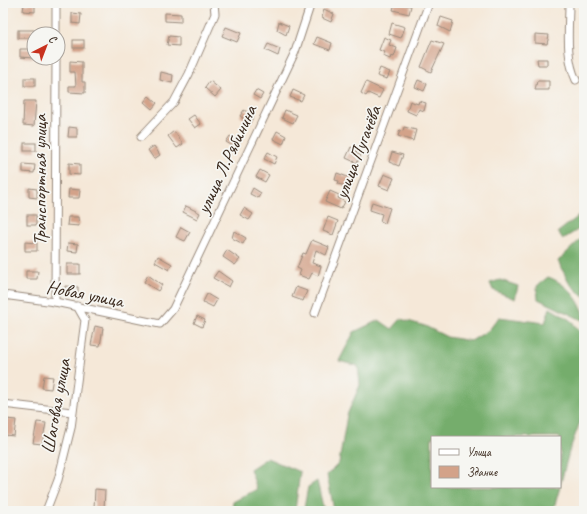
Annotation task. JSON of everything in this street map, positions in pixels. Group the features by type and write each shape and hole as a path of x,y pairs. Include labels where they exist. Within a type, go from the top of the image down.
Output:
{"street":[{"path":"56,3 56,26"},
{"path":"141,137 174,102 190,74 214,14 214,3"},
{"name":"улица Л.Рябинина","path":"160,324 173,309 295,52 311,3"},
{"name":"улица Пугачёва","path":"315,313 429,3"},
{"path":"570,3 569,50 572,71 576,80"},
{"name":"Транспортная улица","path":"55,302 56,66"},
{"name":"Новая улица","path":"3,295 77,306 160,324"},
{"name":"Шаговая улица","path":"46,511 58,480 71,428 85,320 77,306"},
{"path":"3,404 72,412"}],"green space":[{"path":"584,212 584,226 563,239 558,232"},
{"path":"584,236 584,297 569,283 558,261"},
{"path":"548,277 561,284 573,294 581,307 584,321 538,299 537,286"},
{"path":"500,280 518,286 515,299 493,290 490,283"},
{"path":"550,308 570,320 584,336 584,411 569,452 561,482 561,436 431,436 431,488 560,488 553,511 331,511 333,505 327,475 339,463 347,415 360,385 358,366 339,361 354,332 379,320 392,329 401,319 425,326 447,337 471,341 489,330 499,317 545,323"},
{"path":"267,458 300,472 295,511 232,511 233,502 257,489 250,469"},
{"path":"317,481 324,511 302,511 304,508 308,487"}],"building":[{"path":"395,3 411,6 409,14 393,10"},
{"path":"24,4 35,4 35,12 23,11"},
{"path":"324,9 334,14 331,22 322,18"},
{"path":"72,13 81,14 80,24 72,23"},
{"path":"165,13 181,14 181,22 165,21"},
{"path":"441,17 453,21 450,32 438,26"},
{"path":"279,22 289,26 286,35 277,30"},
{"path":"392,23 405,27 401,38 389,34"},
{"path":"226,27 241,33 237,42 222,36"},
{"path":"18,30 26,30 26,38 18,38"},
{"path":"535,34 549,35 547,44 535,43"},
{"path":"169,36 179,37 179,46 167,45"},
{"path":"317,37 332,43 330,50 314,44"},
{"path":"384,37 391,40 389,45 397,48 394,57 391,56 390,59 383,56 385,52 379,50"},
{"path":"73,40 84,40 84,48 73,48"},
{"path":"432,40 444,44 431,72 421,67"},
{"path":"268,44 280,49 278,56 265,50"},
{"path":"20,49 26,49 26,57 20,57"},
{"path":"537,59 547,59 547,65 538,65"},
{"path":"70,61 82,62 82,82 85,82 85,93 69,92 69,86 76,86 75,72 70,72"},
{"path":"380,68 390,72 387,79 377,76"},
{"path":"161,72 173,75 172,83 160,80"},
{"path":"24,78 35,78 35,86 24,86"},
{"path":"418,80 427,84 424,91 415,87"},
{"path":"210,81 221,90 215,97 205,88"},
{"path":"537,81 549,81 549,90 535,90"},
{"path":"366,82 383,90 379,98 368,93 366,96 361,93"},
{"path":"256,90 263,94 260,99 253,95"},
{"path":"293,90 304,95 301,101 290,97"},
{"path":"149,96 157,103 152,109 144,102"},
{"path":"24,101 36,101 34,126 23,125"},
{"path":"410,101 418,104 419,101 426,103 424,111 419,109 416,115 407,111"},
{"path":"244,110 254,116 250,123 240,116"},
{"path":"285,110 297,115 293,123 282,118"},
{"path":"194,115 201,124 195,128 188,119"},
{"path":"69,127 77,128 77,137 68,137"},
{"path":"404,127 416,130 413,141 398,136 400,130 403,131"},
{"path":"174,131 183,144 177,148 168,136"},
{"path":"277,131 286,136 283,144 273,139"},
{"path":"230,136 240,142 236,148 226,142"},
{"path":"24,143 36,143 36,151 24,151"},
{"path":"154,146 160,155 154,159 148,150"},
{"path":"351,147 357,150 356,153 361,155 357,163 346,158"},
{"path":"268,152 277,157 274,164 264,159"},
{"path":"392,152 403,155 399,166 389,162"},
{"path":"69,163 80,164 80,175 69,174"},
{"path":"23,164 35,165 34,173 23,172"},
{"path":"260,170 269,175 265,182 256,177"},
{"path":"337,173 353,179 350,187 338,184 339,181 335,180"},
{"path":"384,174 394,178 389,190 379,186"},
{"path":"29,188 37,189 37,198 29,197"},
{"path":"253,188 261,193 258,198 250,194"},
{"path":"69,189 80,190 79,198 68,198"},
{"path":"330,191 339,195 338,198 345,202 341,209 325,202"},
{"path":"372,202 390,208 385,223 380,221 382,214 370,210"},
{"path":"186,206 200,213 197,219 183,212"},
{"path":"244,208 253,214 249,220 240,215"},
{"path":"27,215 36,215 36,225 27,225"},
{"path":"68,217 78,217 79,226 67,225"},
{"path":"328,217 338,221 333,235 323,231"},
{"path":"181,227 190,232 185,241 176,237"},
{"path":"234,231 246,238 243,244 232,238"},
{"path":"312,240 329,247 326,255 316,250 312,263 321,266 318,276 312,273 309,279 299,275 301,270 297,268 303,253 306,254"},
{"path":"25,242 37,243 37,251 25,251"},
{"path":"68,243 78,244 77,252 67,251"},
{"path":"227,250 240,259 235,265 223,257"},
{"path":"158,256 172,264 169,270 155,262"},
{"path":"67,264 80,264 80,274 67,274"},
{"path":"26,271 38,271 37,279 26,279"},
{"path":"218,271 232,281 229,287 213,278"},
{"path":"148,275 162,285 158,291 144,282"},
{"path":"65,286 78,287 78,294 65,293"},
{"path":"296,287 307,291 303,301 292,297"},
{"path":"207,294 217,300 213,307 203,302"},
{"path":"197,316 205,320 202,327 194,323"},
{"path":"95,326 103,328 100,346 91,345"},
{"path":"44,376 53,377 51,389 42,388"},
{"path":"6,419 16,420 14,436 4,435"},
{"path":"37,422 46,423 42,444 33,443"},
{"path":"95,489 105,490 104,509 94,508"}]}
